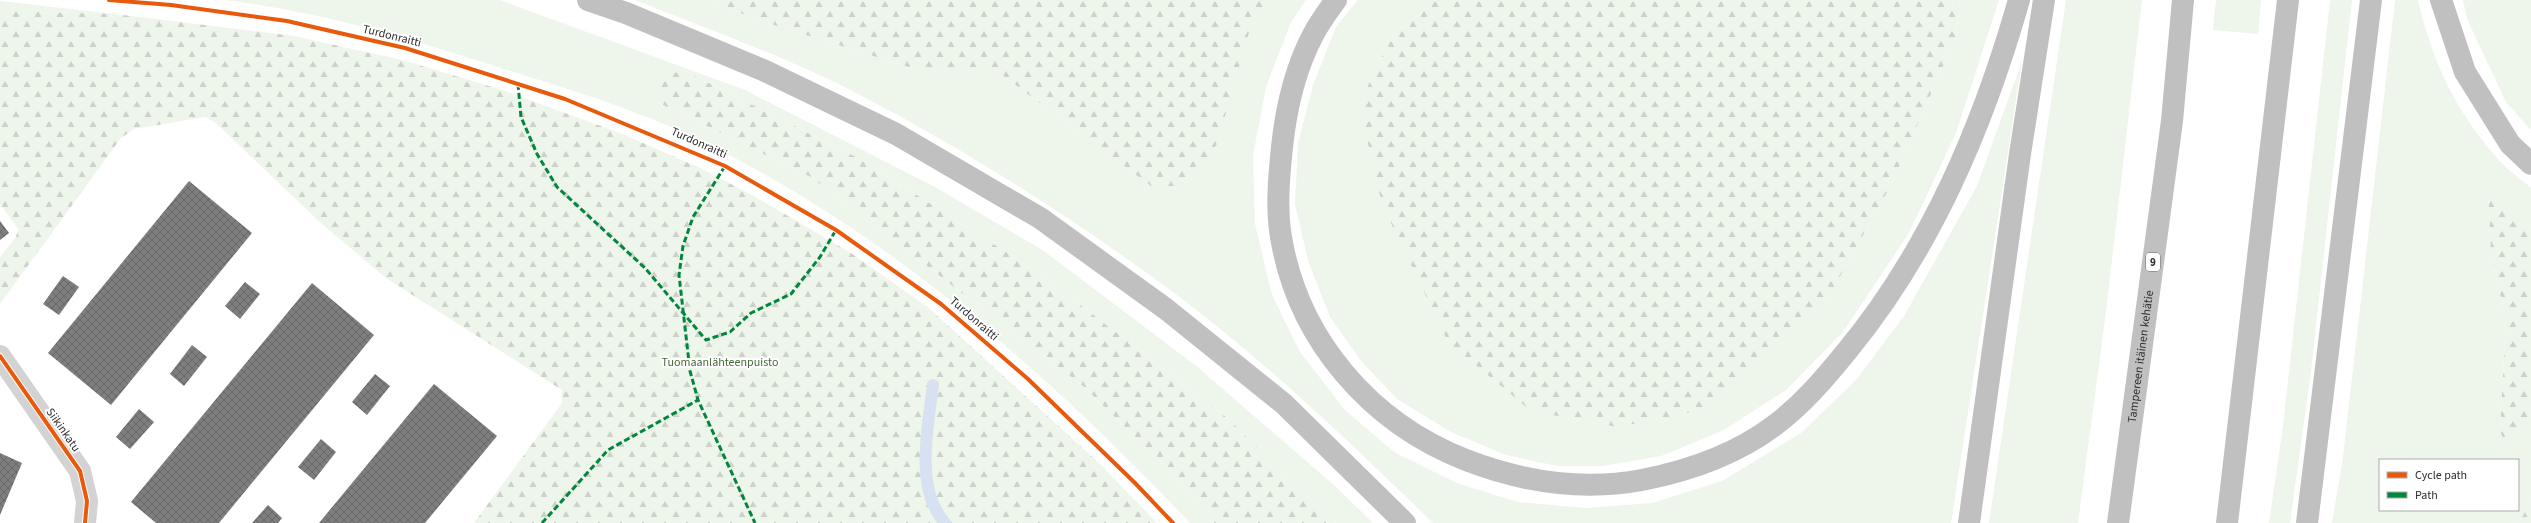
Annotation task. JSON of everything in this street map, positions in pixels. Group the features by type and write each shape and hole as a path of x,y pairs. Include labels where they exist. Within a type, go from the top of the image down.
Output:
{"highway":[{"path":"588,0 626,13 763,70 889,131 1040,218 1166,309 1284,404 1405,523"},
{"path":"1336,0 1313,35 1293,84 1284,130 1278,182 1280,237 1298,298 1319,341 1350,380 1390,420 1439,450 1498,473 1562,485 1592,485 1615,484 1672,474 1722,456 1774,426 1815,390 1860,335 1888,297 1931,225 1970,144 2003,58 2020,0"},
{"path":"1969,523 2020,154 2044,0"},
{"name":"Tampereen itäinen kehätie","path":"2118,523 2172,121 2183,0"},
{"path":"2227,523 2288,0"},
{"path":"2307,523 2371,0"},
{"path":"2441,0 2465,72 2510,144 2531,164"}],"street":[{"name":"Siikinkatu","path":"0,356 80,471 87,501 85,523"}],"green space":[{"path":"225,0 500,0 745,90 935,187 1044,251 1195,365 1335,486 1373,523 1336,523 1225,416 1040,274 862,160 687,72 659,103 811,177 1083,386 1173,474 1214,523 1190,523 1135,466 1078,411 1018,357 957,306 894,257 828,212 760,172 689,135 613,104 387,33 290,10"},
{"path":"635,0 709,0 755,19 912,68 993,68 1151,186 1266,0 1306,0 1291,22 1266,87 1253,156 1255,224 1272,295 1300,352 1345,410 1394,452 1457,483 1517,502 1585,508 1652,503 1722,481 1801,433 1856,380 1904,316 1977,186 2022,61 1951,523 1433,523 1337,431 1272,372 1169,289 1056,210 978,161 858,94 776,56"},
{"path":"709,0 1266,0 1250,29 1217,144 1186,186 1151,186 993,68 912,68 755,19"},
{"path":"1358,0 1436,0 1391,37 1824,305 1891,185 1956,37 1960,0 1999,0 1956,133 1909,233 1843,332 1786,390 1724,430 1661,456 1603,466 1557,466 1506,455 1451,432 1397,399 1362,362 1330,317 1308,261 1295,204 1298,143 1313,85 1336,27"},
{"path":"1436,0 1960,0 1956,37 1891,185 1824,305 1713,408 1618,427 1531,411 1448,342 1382,204 1359,105 1391,37"},
{"path":"2066,0 2142,0 2106,312 2078,523 1989,523"},
{"path":"2216,0 2261,0 2258,34 2213,30"},
{"path":"2330,0 2352,0 2311,371 2290,523 2269,523 2283,426"},
{"path":"2395,0 2418,0 2430,44 2457,103 2482,140 2497,158 2531,188 2531,228 2488,194 2491,255 2506,319 2500,431 2507,447 2531,413 2531,500 2519,523 2332,523 2343,457"},
{"path":"2463,0 2531,0 2531,130 2506,102 2467,19"},
{"path":"0,1 115,14 0,11"},
{"name":"Tuomaanlähteenpuisto","path":"0,11 115,14 294,36 402,60 499,89 620,133 698,167 752,195 851,253 930,309 1098,462 1157,523 474,523 562,403 562,390 386,278 323,225 216,123 205,117 134,129 121,138 0,304 0,257 16,237 18,229 0,204"},
{"path":"687,72 862,160 1040,274 1225,416 1336,523 1214,523 1173,474 1083,386 811,177 659,103 657,74"},
{"path":"2488,193 2531,228 2531,413 2507,448 2500,431 2506,319 2491,255"},
{"path":"2531,500 2531,523 2519,523"}],"building":[{"path":"189,181 252,233 111,405 48,353"},
{"path":"0,221 9,233 0,240"},
{"path":"63,276 79,287 59,315 43,304"},
{"path":"245,282 260,294 240,319 225,306"},
{"path":"312,283 374,335 219,523 156,523 131,502"},
{"path":"192,345 207,357 184,386 170,374"},
{"path":"375,374 390,386 367,415 352,402"},
{"path":"434,384 497,436 425,523 319,523"},
{"path":"139,409 154,422 130,449 116,437"},
{"path":"321,439 336,452 314,480 298,467"},
{"path":"0,453 22,463 0,515"},
{"path":"268,505 282,518 278,523 252,523"}],"waterway":[{"path":"933,385 926,438 926,475 929,493 935,509 945,523"}],"marked path":[{"path":"518,84 521,117 537,154 557,187 645,268 706,340 730,332 751,313 791,294 820,257 836,230"},
{"path":"725,166 693,217 683,246 679,275 690,371 698,400 755,523"},
{"path":"542,523 608,450 698,400"}],"cycle path":[{"name":"Turdonraitti","path":"109,0 171,5 287,21 405,48 565,99 725,166 836,230 941,304 1028,379 1135,483 1173,523"},
{"path":"0,356 80,471 87,501 85,523"}]}
